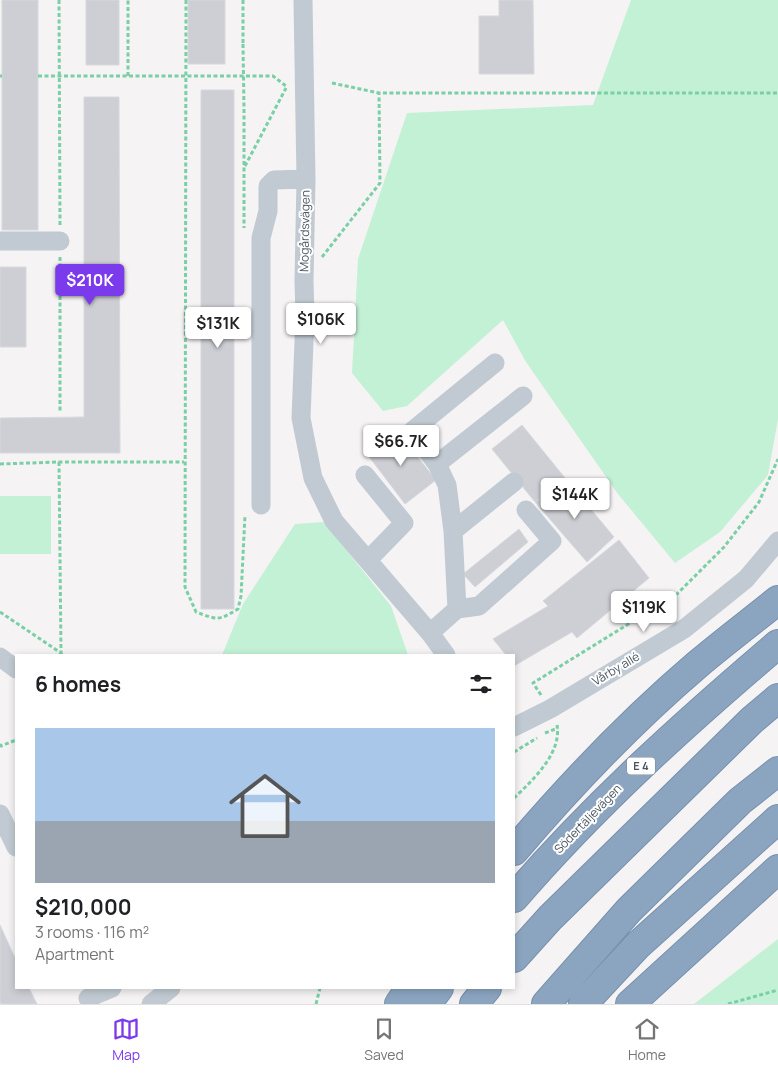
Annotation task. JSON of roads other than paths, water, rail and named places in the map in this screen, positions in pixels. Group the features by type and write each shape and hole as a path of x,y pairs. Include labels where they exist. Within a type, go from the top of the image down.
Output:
{"highway":[{"path":"515,850 594,761 643,713 698,664 778,600"},
{"name":"Södertäljevägen","path":"515,897 603,802 671,737 778,644"},
{"path":"515,957 563,904 752,720 778,698"},
{"path":"546,1004 629,910 740,801 778,771"},
{"path":"583,1004 638,945 778,819"},
{"path":"630,1004 778,869"},
{"path":"399,1004 409,989"},
{"path":"427,1004 439,989"},
{"path":"474,1004 486,989"}],"street":[{"name":"Mogårdsvägen","path":"303,0 306,179 302,418 313,478 334,521 430,633 445,654"},
{"path":"253,508 260,238 268,211 268,186 274,180 306,179"},
{"path":"0,241 60,241"},
{"path":"457,608 454,531 447,485 437,464 412,431 495,363"},
{"path":"437,464 523,396"},
{"path":"365,475 404,523 368,560"},
{"path":"454,531 514,482"},
{"path":"430,633 457,608 479,606 552,541 526,510"},
{"name":"Vårby allé","path":"515,726 550,709 684,629 746,579 778,541"},
{"path":"0,657 15,668"},
{"path":"0,814 15,845"},
{"path":"87,997 109,989"},
{"path":"151,1004 170,989"}]}
